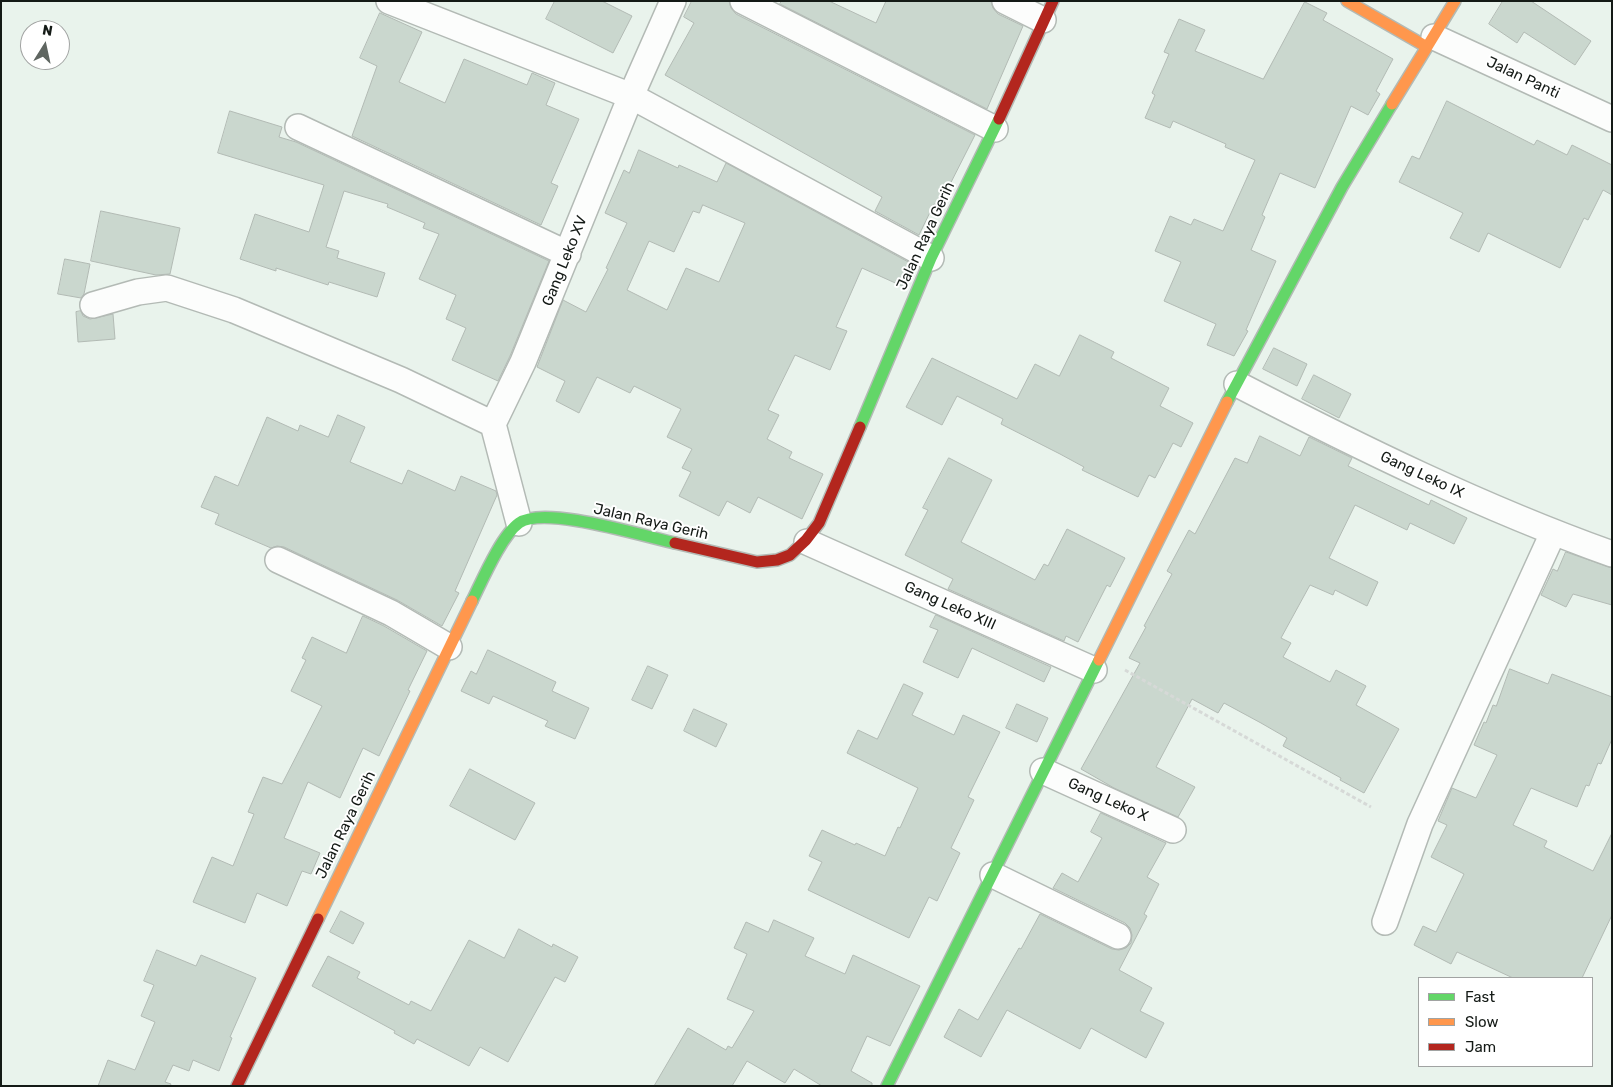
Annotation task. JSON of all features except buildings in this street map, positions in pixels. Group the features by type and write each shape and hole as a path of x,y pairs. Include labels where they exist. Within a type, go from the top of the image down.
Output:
{"street":[{"path":"389,1 631,96 930,258"},
{"name":"Gang Leko XV","path":"493,424 522,362 568,254 631,96 674,1"},
{"path":"743,1 994,129"},
{"path":"1005,1 1048,11"},
{"path":"1347,1 1430,42"},
{"path":"886,1086 993,875 1216,424 1342,186 1455,1"},
{"name":"Jalan Raya Gerih","path":"237,1086 449,647 501,544 519,523 538,518 568,518 757,562 778,560 807,542 819,524 930,258 994,129 1048,11"},
{"name":"Jalan Panti","path":"1430,42 1612,119"},
{"path":"298,127 568,254"},
{"path":"93,305 138,292 167,288 252,317 402,380 493,424 519,523"},
{"name":"Gang Leko IX","path":"1237,384 1304,419 1431,480 1553,533 1612,554"},
{"path":"1386,922 1420,824 1553,533"},
{"name":"Gang Leko XIII","path":"807,542 1097,663"},
{"path":"278,560 391,613 449,647"},
{"name":"Gang Leko X","path":"1043,771 1173,830"},
{"path":"993,875 1118,936"}],"path":[{"path":"1097,663 1371,807"}],"traffic: fast":[{"path":"1227,402 1342,187 1392,104"},
{"path":"860,427 931,258 999,119"},
{"path":"472,601 492,559 505,538 519,523 532,518 571,520 594,524 675,543"},
{"path":"887,1086 1099,660"}],"traffic: slow":[{"path":"1347,1 1427,47 1455,1"},
{"path":"1392,104 1427,47"},
{"path":"1099,660 1227,402"},
{"path":"318,919 472,601"}],"traffic: jam":[{"path":"999,119 1053,1"},
{"path":"675,543 757,562 777,560 790,555 806,540 819,523 860,427"},
{"path":"237,1086 318,919"}]}
